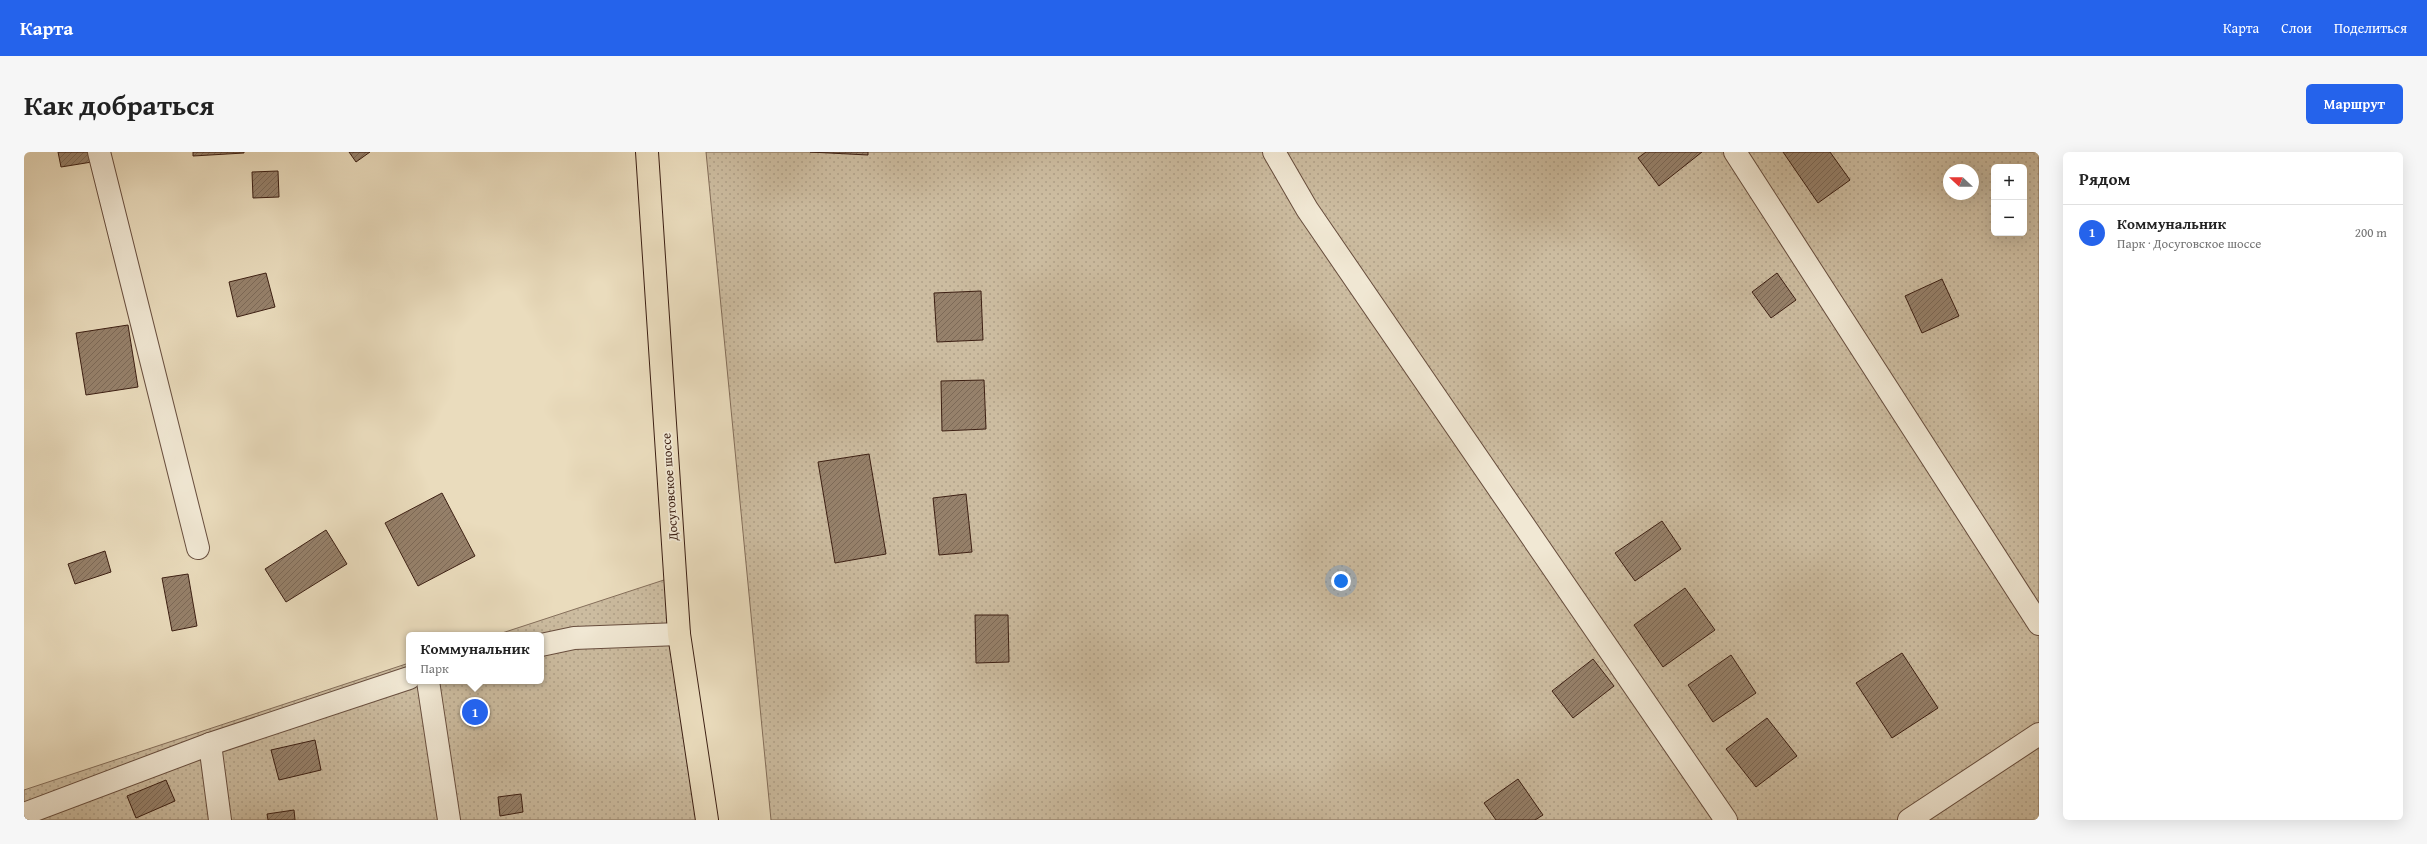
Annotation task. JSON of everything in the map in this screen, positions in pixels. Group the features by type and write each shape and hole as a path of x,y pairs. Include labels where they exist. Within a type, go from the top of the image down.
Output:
{"main road":[{"name":"Досуговское шоссе","path":"647,152 679,634 707,820"}],"lane":[{"path":"98,152 198,548"},
{"path":"1274,152 1307,209 1726,820"},
{"path":"1735,152 2039,624"},
{"path":"544,644 574,638 679,634"},
{"path":"24,814 210,744 406,679"},
{"path":"428,684 449,820"},
{"path":"1909,820 2039,734"},
{"path":"210,744 220,820"}],"shaded area":[{"path":"706,152 2039,152 2039,820 771,820"},
{"path":"673,577 701,820 24,820 24,790 406,664 406,684 544,684 544,632 505,632"}],"building":[{"path":"58,152 97,152 98,161 61,167"},
{"path":"193,152 244,152 244,153 193,156"},
{"path":"349,152 370,152 356,162"},
{"path":"810,152 868,152 868,155"},
{"path":"1646,152 1702,152 1659,186 1638,158"},
{"path":"1783,152 1830,152 1850,180 1818,203"},
{"path":"278,171 279,197 253,198 252,172"},
{"path":"266,273 275,307 237,317 229,282"},
{"path":"1777,273 1796,300 1771,318 1752,292"},
{"path":"1942,279 1959,316 1922,333 1905,296"},
{"path":"981,291 983,340 937,342 934,293"},
{"path":"128,325 138,387 86,395 76,333"},
{"path":"984,380 986,429 942,431 941,381"},
{"path":"869,454 886,554 835,563 818,462"},
{"path":"442,493 475,556 418,586 385,523"},
{"path":"966,494 972,552 939,555 933,498"},
{"path":"1662,521 1681,549 1635,581 1615,553"},
{"path":"326,530 347,564 286,602 265,569"},
{"path":"105,551 111,572 75,584 68,564"},
{"path":"188,574 197,626 172,631 162,578"},
{"path":"1685,588 1715,630 1663,667 1634,625"},
{"path":"975,615 1008,615 1009,662 976,663"},
{"path":"1902,653 1938,708 1892,738 1856,683"},
{"path":"1731,655 1756,693 1713,722 1688,685"},
{"path":"1593,659 1614,686 1573,718 1552,691"},
{"path":"1767,718 1797,756 1756,787 1726,749"},
{"path":"315,740 321,770 279,780 271,750"},
{"path":"1518,779 1543,815 1535,820 1496,820 1484,803"},
{"path":"166,780 175,801 136,818 127,796"},
{"path":"521,794 523,812 500,816 498,797"},
{"path":"294,810 295,820 268,820 267,814"}],"place":[{"name":"Коммунальник","path":"475,712"}]}
